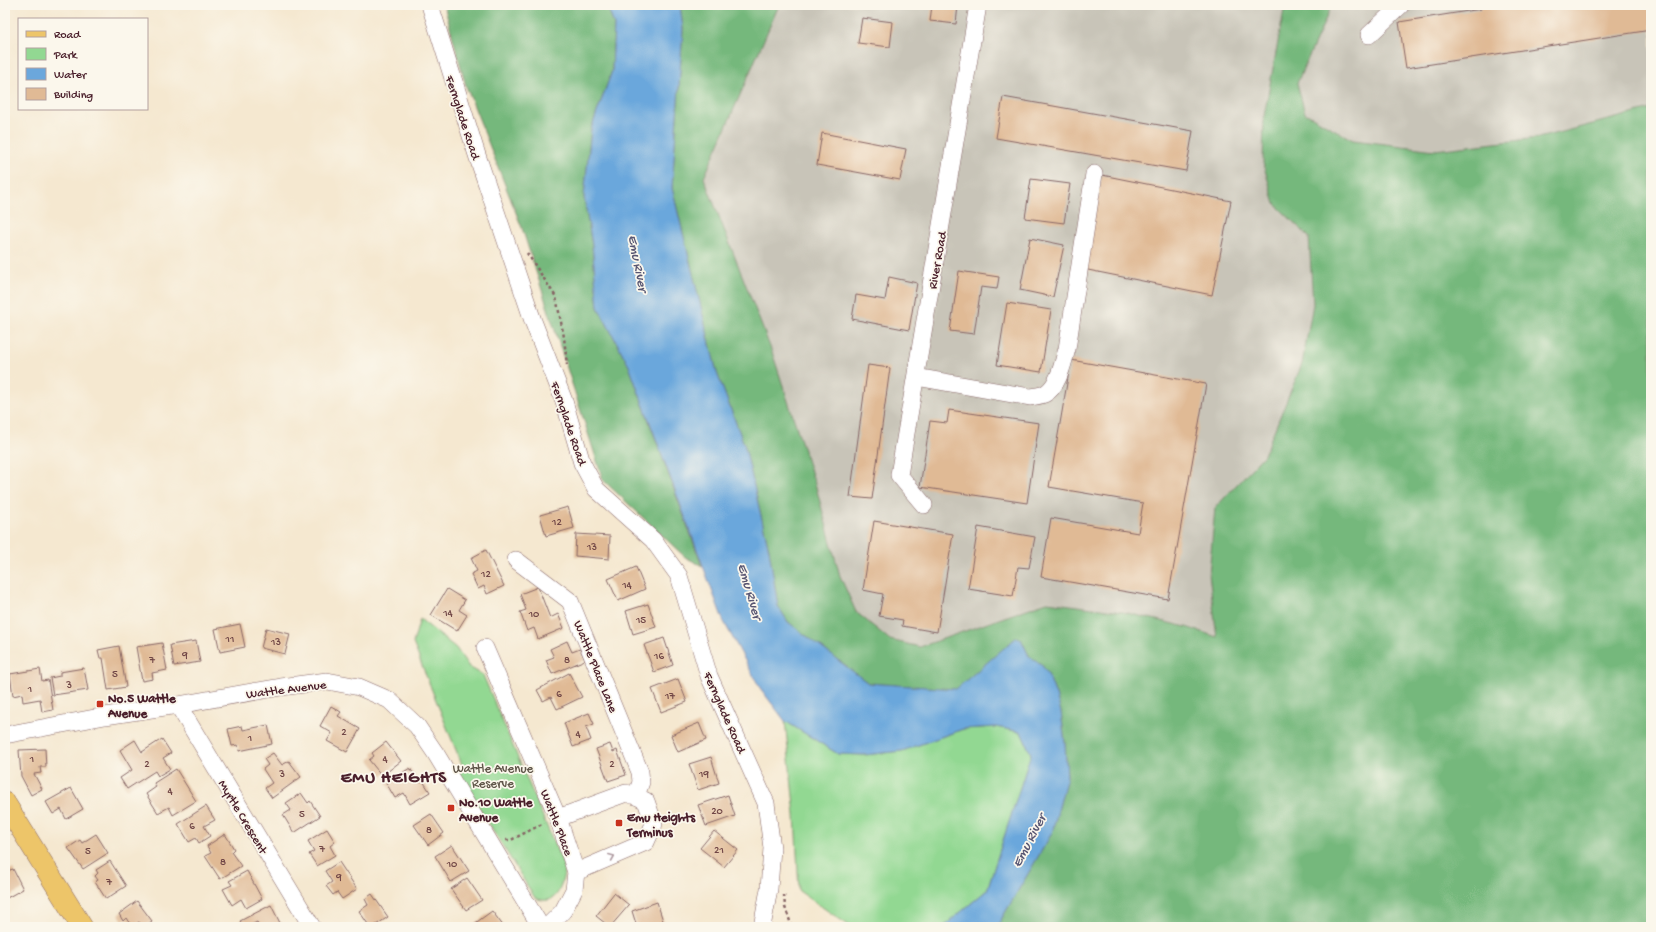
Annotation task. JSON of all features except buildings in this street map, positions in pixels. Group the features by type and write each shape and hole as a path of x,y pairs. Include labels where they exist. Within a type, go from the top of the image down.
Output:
{"main road":[{"path":"5,803 82,927"}],"street":[{"name":"Fernglade Road","path":"430,5 477,155 533,321 564,401 582,463 596,489 653,540 679,576 709,676 766,802 772,848 769,889 762,927"},
{"name":"River Road","path":"924,505 899,475 978,5"},
{"path":"1369,36 1401,5"},
{"path":"916,377 1030,397 1047,393 1054,384 1060,371 1066,349 1094,174"},
{"name":"Wattle Place Lane","path":"516,560 570,601 640,772 642,782 636,796"},
{"name":"Wattle Place","path":"485,648 558,818 576,872 574,890 563,911 547,927"},
{"name":"Wattle Avenue","path":"5,735 105,716 281,687 327,681 359,687 389,700 417,726 436,754 541,927"},
{"name":"Myrtle Crescent","path":"178,705 312,927"},
{"path":"558,818 626,793 646,801 654,824 646,842 576,872"}],"path":[{"path":"526,251 556,297 564,337 567,366"},
{"path":"520,836 539,825"},
{"path":"784,893 785,907 792,927"}],"shaded area":[{"path":"779,5 1285,5 1264,116 1276,204 1309,237 1313,304 1302,364 1264,455 1215,508 1209,574 1217,637 1186,627 1123,612 1047,602 920,647 890,640 856,612 840,576 816,487 704,178"},
{"path":"1332,5 1651,5 1651,109 1534,139 1435,150 1353,140 1305,113 1297,83"}],"green space":[{"path":"444,5 607,5 614,25 612,71 591,129 584,197 592,245 598,307 629,366 702,566 685,557 603,480 522,228 466,86"},
{"path":"680,5 779,5 704,178 772,352 816,487 840,576 856,612 890,640 920,647 1047,602 1123,612 1186,627 1217,637 1209,574 1215,508 1264,455 1302,364 1313,304 1309,237 1275,204 1263,163 1264,116 1285,5 1332,5 1297,83 1305,113 1353,140 1435,150 1538,138 1651,109 1651,927 993,927 999,923 1052,833 1067,777 1061,712 1056,695 1048,674 1041,664 1029,656 1021,639 1017,637 956,690 868,683 788,622 778,606 769,550 745,447 717,373 672,188 683,29"},
{"name":"Wattle Avenue Reserve","path":"420,619 456,648 469,667 483,675 565,869 560,888 554,898 543,900 535,898 457,772 464,770 413,643"},
{"path":"785,721 838,754 864,755 902,751 963,729 996,727 1021,732 1031,754 987,890 943,927 851,927 799,891 795,815"}],"water":[{"name":"Emu River","path":"607,5 680,5 683,29 672,188 717,373 745,447 769,550 778,606 788,622 868,683 956,689 1017,637 1021,639 1029,656 1041,664 1048,674 1061,712 1067,777 1052,833 999,923 993,927 943,927 987,890 1031,754 1021,732 996,727 963,729 902,751 864,755 838,754 785,721 760,688 723,620 629,366 598,307 592,245 584,197 591,129 612,71 614,25"}],"place":[{"name":"No.5 Wattle Avenue","path":"100,704"},
{"name":"No.10 Wattle Avenue","path":"451,808"},
{"name":"Emu Heights Terminus","path":"619,823"}],"district":[{"name":"EMU HEIGHTS","path":"394,776"}]}
